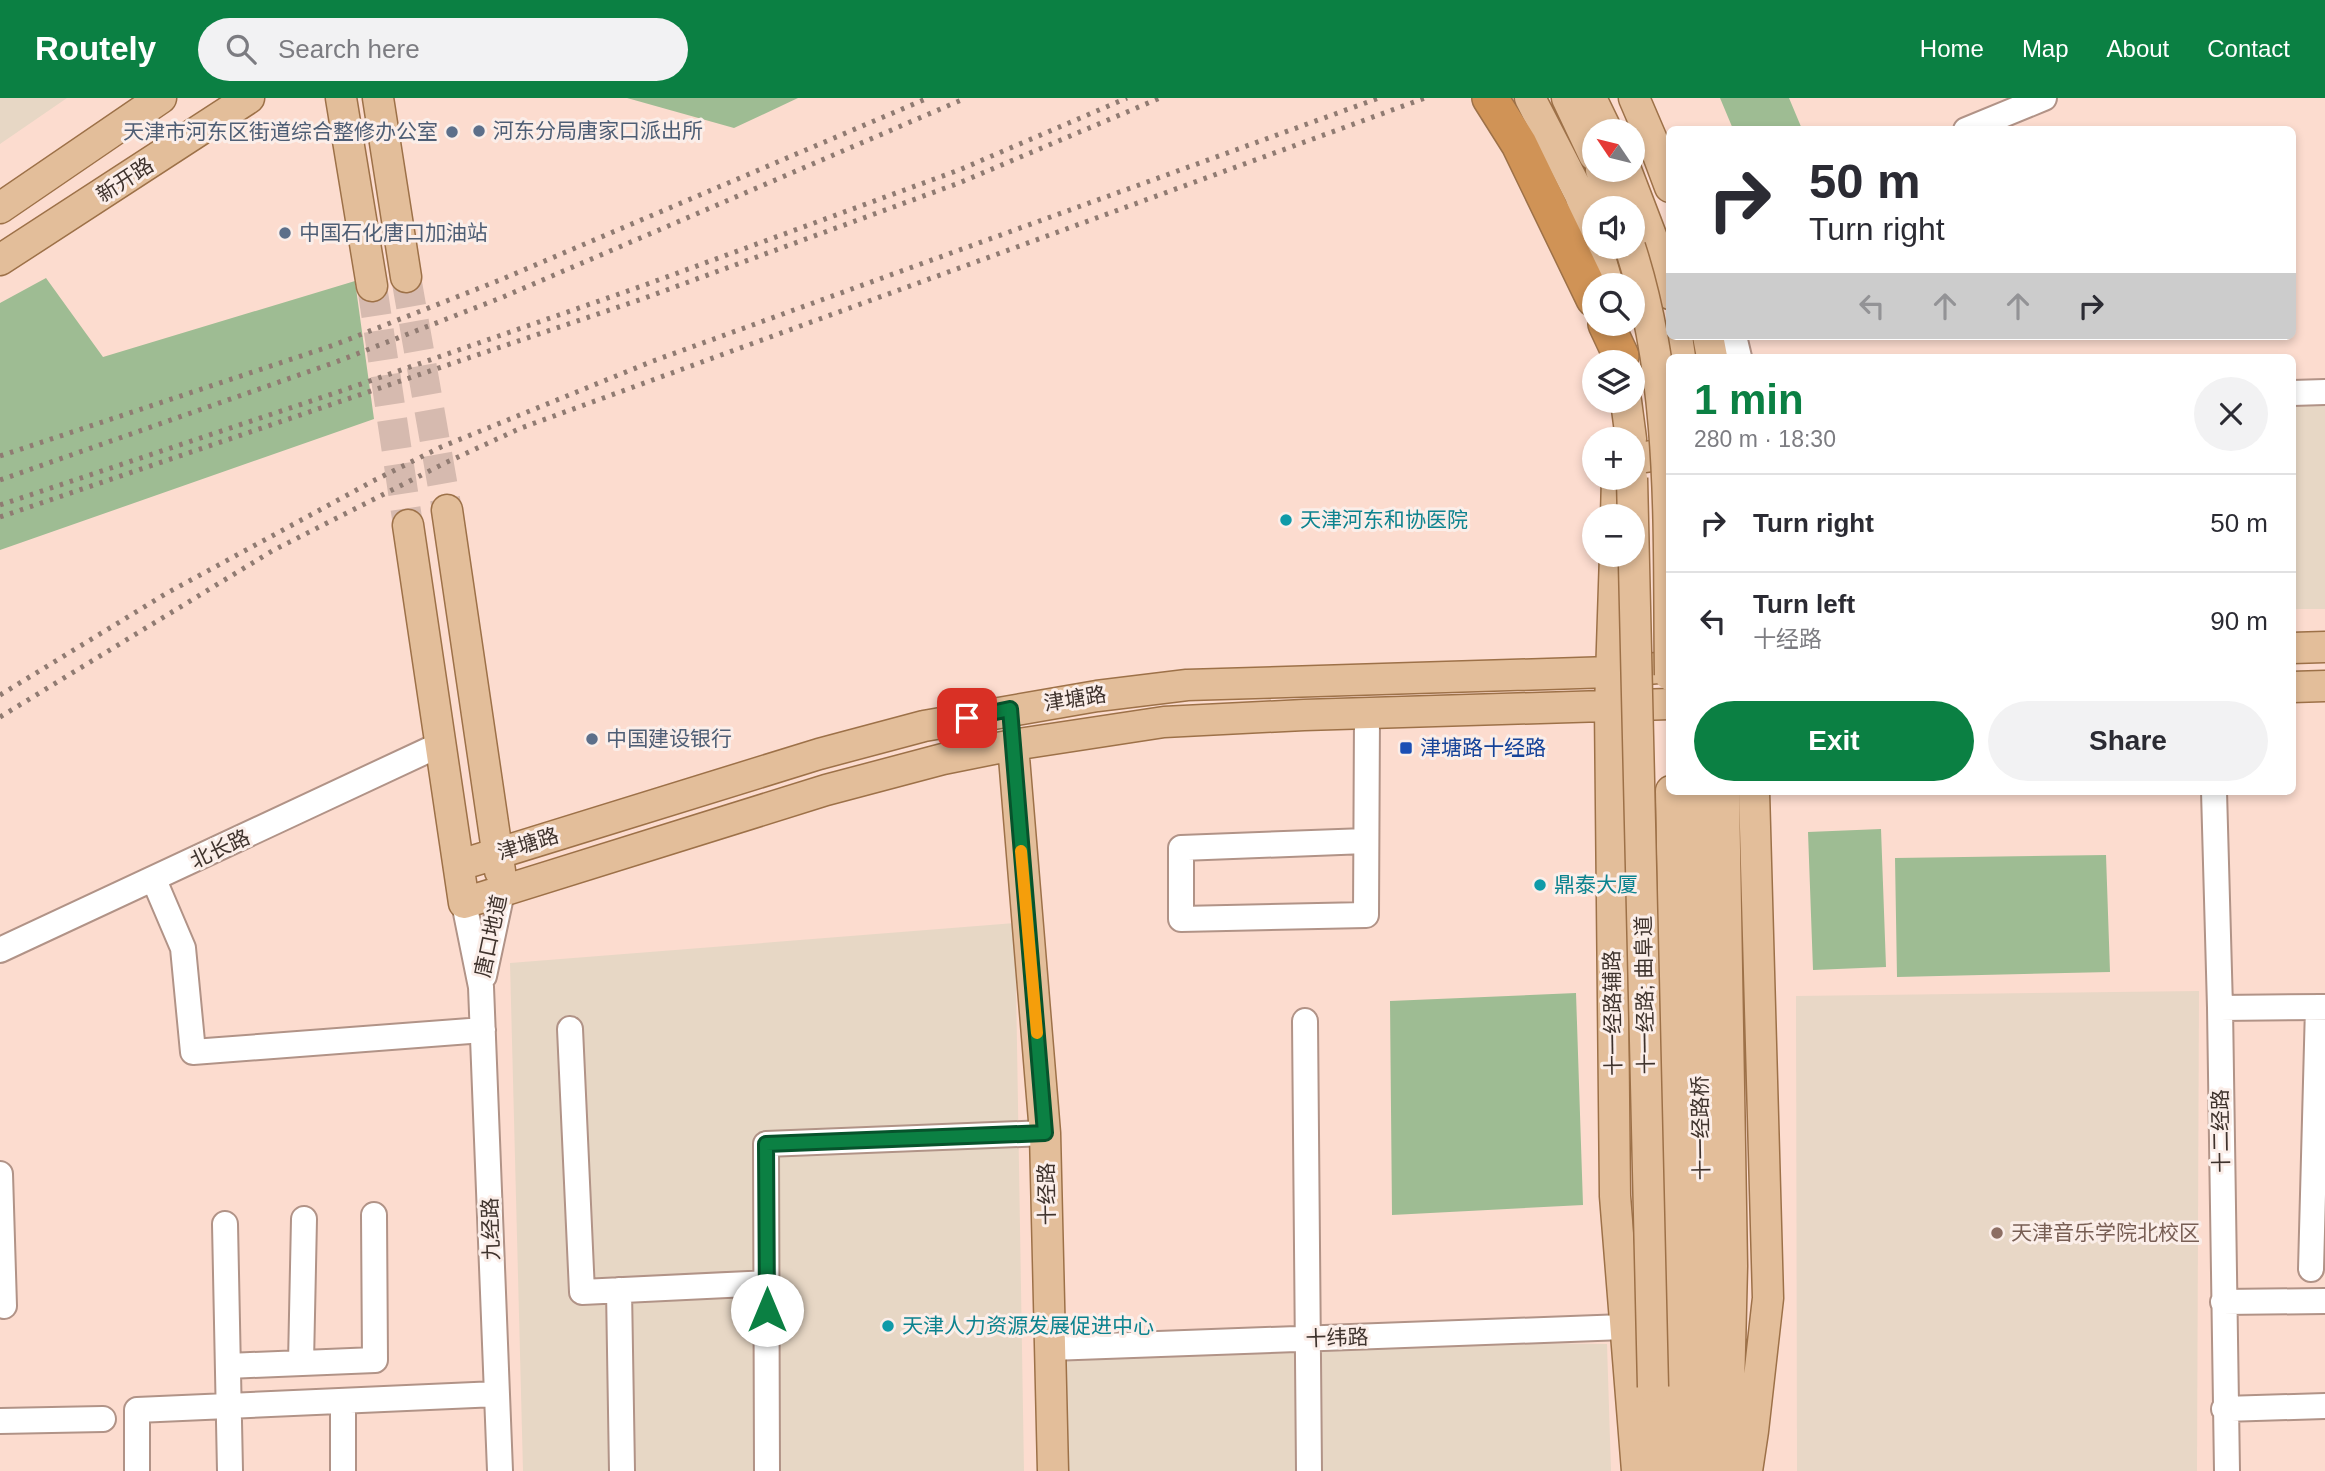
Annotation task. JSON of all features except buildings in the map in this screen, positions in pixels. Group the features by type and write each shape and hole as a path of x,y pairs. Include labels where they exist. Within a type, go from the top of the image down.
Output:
{"highway":[{"path":"1490,98 1519,144 1582,274"}],"main road":[{"path":"0,208 161,98"},
{"name":"新开路","path":"0,260 249,98"},
{"path":"341,98 372,286"},
{"path":"378,98 406,277"},
{"path":"1530,98 1582,201"},
{"path":"1567,98 1582,130"},
{"path":"1591,98 1601,119"},
{"path":"1634,98 1666,176"},
{"path":"1631,182 1666,280"},
{"path":"1633,259 1651,326 1665,432 1666,481"},
{"path":"1645,457 1666,454"},
{"name":"十一经路; 曲阜道","path":"1632,490 1653,1387 1694,1469"},
{"name":"唐口地道","path":"447,510 502,892"},
{"name":"唐口地道","path":"408,526 464,903"},
{"name":"十一经路辅路","path":"1615,567 1610,707 1615,1196 1637,1471"},
{"path":"2296,648 2325,647"},
{"name":"津塘路","path":"460,865 819,754 924,726 1010,709 1187,685 1611,672 1666,667"},
{"path":"2296,687 2325,686"},
{"name":"津塘路","path":"464,903 827,789 943,759 1013,745 1164,722 1666,704"},
{"name":"十经路","path":"1013,745 1045,1133 1053,1471"},
{"name":"十一经路桥","path":"1671,795 1694,1469"},
{"name":"十一经路桥","path":"1694,1469 1695,795"},
{"name":"十一经路桥","path":"1694,1469 1729,1432 1731,1252 1724,795"},
{"path":"1747,1471 1768,1297 1754,795"}],"street":[{"path":"1976,126 2044,98"},
{"path":"2296,393 2325,392"},
{"name":"十经路","path":"1010,709 1013,745"},
{"path":"1366,841 1181,848 1181,919 1366,915 1367,715"},
{"name":"北长路","path":"0,950 439,745"},
{"name":"十二经路","path":"2214,795 2227,1471"},
{"path":"154,880 183,948 193,1052 483,1030"},
{"name":"唐口地道","path":"481,987 502,892"},
{"name":"唐口地道","path":"464,903 481,987"},
{"name":"九经路","path":"481,987 500,1471"},
{"path":"2220,1008 2322,1007 2311,1269"},
{"path":"1305,1021 1309,1471"},
{"path":"570,1028 582,1292 766,1283"},
{"path":"767,1471 766,1144 1045,1133"},
{"path":"0,1174 4,1306"},
{"path":"374,1215 376,1399"},
{"path":"302,1363 304,1219"},
{"path":"225,1224 230,1471"},
{"path":"619,1290 622,1471"},
{"path":"2223,1303 2325,1301"},
{"name":"十纬路","path":"1050,1348 1624,1327"},
{"path":"228,1366 375,1360"},
{"path":"138,1471 137,1410 497,1394"},
{"path":"343,1401 343,1471"},
{"path":"2224,1409 2325,1406"},
{"path":"0,1421 103,1419"}],"shaded area":[{"path":"0,98 67,98 0,144"},
{"path":"2296,405 2325,405 2325,609 2296,609"},
{"path":"1015,923 1024,1471 523,1471 510,963"},
{"name":"天津音乐学院北校区","path":"2199,991 2197,1471 1797,1471 1796,996"},
{"path":"1060,1338 1607,1344 1611,1471 1067,1471"}],"green space":[{"path":"627,98 798,98 734,128"},
{"path":"1720,98 1789,98 1801,126 1732,126"},
{"path":"46,278 103,357 355,281 374,419 0,550 0,303"},
{"path":"1881,829 1886,967 1813,970 1808,832"},
{"path":"2106,855 2110,972 1897,977 1895,858"},
{"path":"1576,993 1583,1205 1392,1215 1390,1001"}],"tunnel":[{"path":"406,277 447,510"},
{"path":"372,286 408,525"}],"railway":[{"path":"0,456 334,345 500,280 928,98"},
{"path":"0,480 336,362 503,297 966,98"},
{"path":"0,505 341,391 642,286 959,170 1127,98"},
{"path":"0,517 642,299 959,183 1160,98"},
{"path":"0,695 167,593 441,447 653,361 1379,98"},
{"path":"0,717 272,551 445,463 521,428 1425,98"}],"slow traffic":[{"path":"1021,851 1037,1033"}],"place":[{"name":"河东分局唐家口派出所","path":"479,131"},
{"name":"天津市河东区街道综合整修办公室","path":"452,132"},
{"name":"中国石化唐口加油站","path":"285,233"},
{"name":"天津河东和协医院","path":"1286,520"},
{"name":"中国建设银行","path":"592,739"},
{"name":"津塘路十经路","path":"1406,748"},
{"name":"鼎泰大厦","path":"1540,885"},
{"name":"天津音乐学院北校区","path":"1997,1233"},
{"name":"天津人力资源发展促进中心","path":"888,1326"}],"route":[{"path":"767,1310 766,1144 1045,1133 1010,709 967,718"}]}
